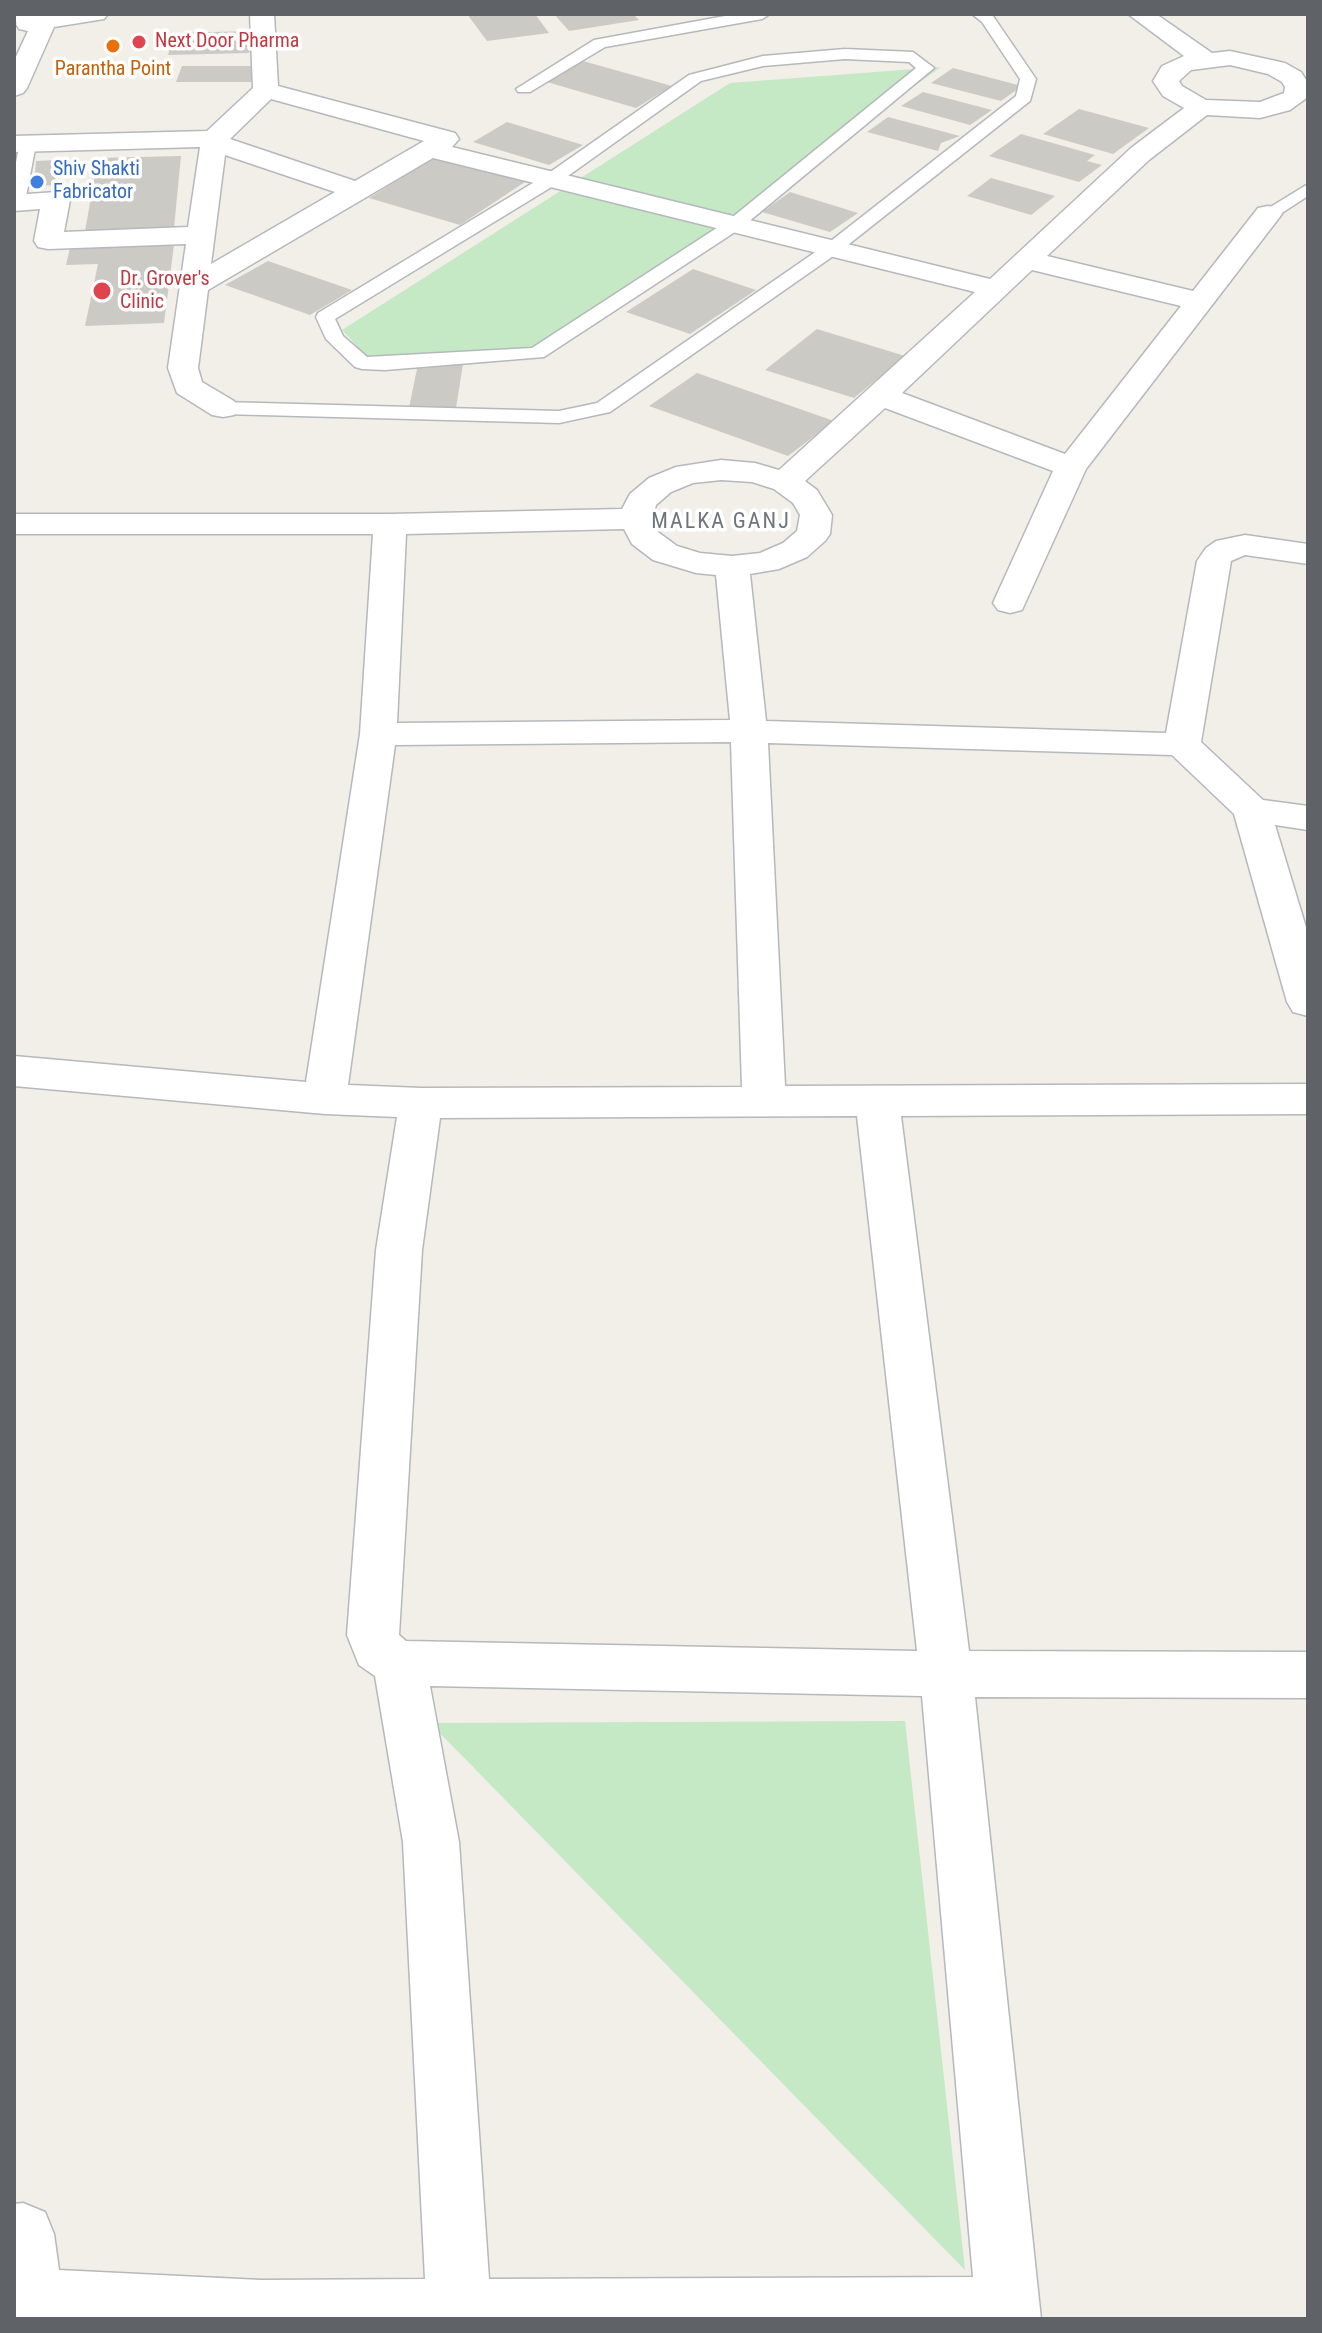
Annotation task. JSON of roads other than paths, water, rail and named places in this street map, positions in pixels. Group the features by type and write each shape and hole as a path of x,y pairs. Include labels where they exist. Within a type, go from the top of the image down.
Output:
{"street":[{"path":"14,26 50,18 96,14"},
{"path":"223,408 188,387 183,368 214,141 266,90 262,14"},
{"path":"1140,14 1205,59"},
{"path":"14,15 50,18"},
{"path":"14,88 50,18"},
{"path":"1230,58 1276,68 1303,88 1281,105 1260,110 1201,107 1172,91 1166,81 1171,71 1178,67 1205,59 1230,58"},
{"path":"196,285 446,139 266,90"},
{"path":"785,482 1140,154 1201,107"},
{"path":"21,144 214,141 358,191"},
{"path":"429,149 996,289"},
{"path":"15,202 56,200 48,241 202,235"},
{"path":"1010,603 1071,467 1268,214"},
{"path":"1026,260 1198,301"},
{"path":"881,396 1071,467"},
{"path":"721,470 785,482 806,497 816,515 813,534 795,550 767,562 732,566 696,563 665,553 644,537 636,519 641,501 660,485 687,474 721,470"},
{"path":"14,524 390,524 636,519"},
{"path":"325,1099 378,734 390,524"},
{"path":"1182,744 1214,561 1228,548 1245,545 1308,554"},
{"path":"732,566 749,731 764,1099"},
{"path":"378,734 749,731 1182,744 1252,810 1308,1002"},
{"path":"1252,810 1308,818"},
{"path":"14,1071 325,1099 421,1103 764,1099 1308,1099"},
{"path":"14,2235 23,2234 31,2301 261,2312 1009,2314 946,1674 877,1099"},
{"path":"421,1103 399,1250 373,1635 378,1649 399,1663 946,1674 1308,1675"},
{"path":"399,1663 431,1842 459,2311"}],"lane":[{"path":"524,89 600,43 762,14"},
{"path":"223,408 559,417 603,408 833,248 1024,98 1028,79 988,19 980,14"},
{"path":"845,54 913,57 926,68 735,224 537,353 362,363 335,339 325,317 552,179 695,78 763,61 845,54"},
{"path":"15,202 21,144"},
{"path":"1268,214 1308,189"}],"place":[{"name":"Next Door Pharma","path":"139,42"},
{"name":"Parantha Point","path":"113,46"},
{"name":"Shiv Shakti Fabricator","path":"37,182"},
{"name":"Dr. Grover's Clinic","path":"102,291"}],"district":[{"name":"MALKA GANJ","path":"721,522"}]}
